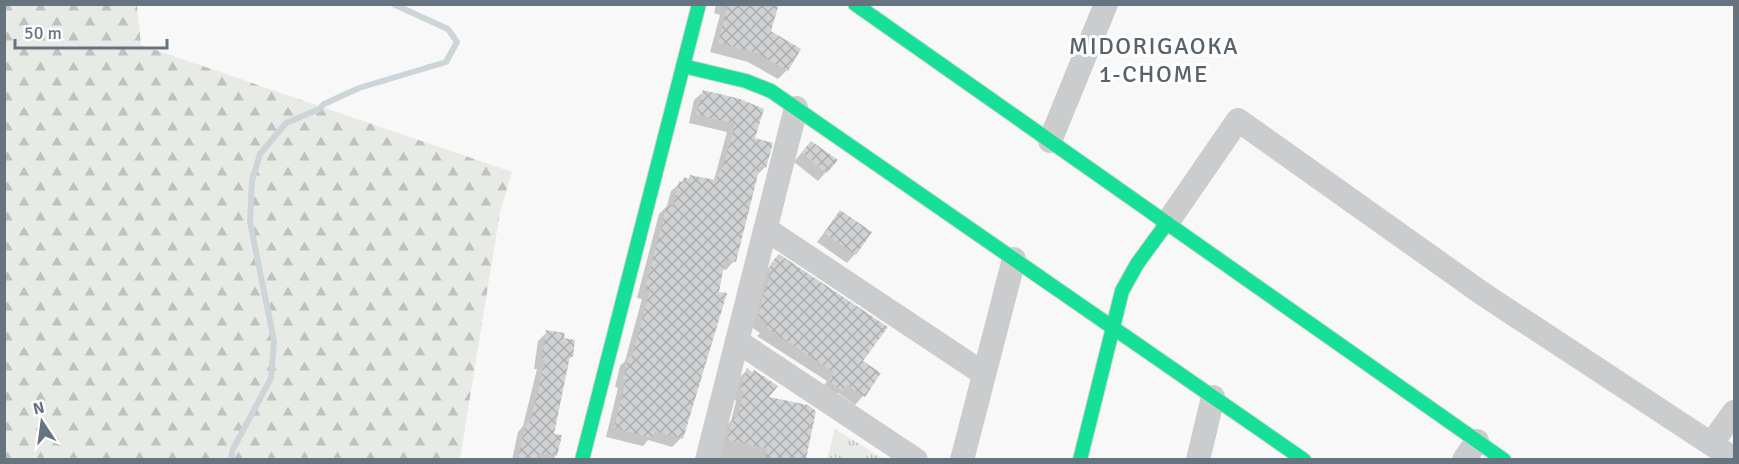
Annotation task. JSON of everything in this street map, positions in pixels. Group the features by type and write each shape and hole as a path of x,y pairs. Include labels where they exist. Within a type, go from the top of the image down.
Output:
{"street":[{"path":"582,459 699,4"},
{"path":"855,4 1167,223 1471,450 1504,459"},
{"path":"1050,141 1103,6"},
{"path":"683,66 759,85 771,91 1304,459"},
{"path":"707,459 796,108"},
{"path":"1080,459 1122,291 1137,264 1238,120 1483,294 1734,459"},
{"path":"766,229 984,374"},
{"path":"962,459 1014,259"},
{"path":"737,340 916,459"},
{"path":"1198,459 1214,397"},
{"path":"1712,443 1734,412"}],"green space":[{"path":"4,5 137,5 141,45 512,172 500,212 460,459 5,459"},
{"path":"835,429 884,459 827,459"}],"building":[{"path":"728,4 779,4 771,31 801,49 788,71 757,53 718,43"},
{"path":"703,90 740,99 764,109 755,138 773,143 766,168 760,166 736,262 725,259 719,292 727,293 683,439 655,431 653,438 614,428 626,379 623,379 629,355 632,356 650,290 645,289 667,204 673,205 679,181 683,182 684,177 689,179 690,175 715,180 722,169 735,124 696,114"},
{"path":"811,141 838,160 827,173 802,152"},
{"path":"840,210 872,232 856,255 824,233"},
{"path":"779,254 888,327 863,361 881,373 865,397 847,385 843,391 828,381 834,372 765,327 767,323 758,317 766,286 770,280 768,278 771,263"},
{"path":"546,330 565,333 564,338 575,340 554,434 562,435 557,456 540,453 538,459 518,459 526,422 530,423 545,361 542,360"},
{"path":"747,368 778,386 769,397 808,405 816,411 806,459 765,459 767,449 727,439 733,417 737,418 744,392 740,389"}],"waterway":[{"path":"231,460 233,449 271,378 274,341 250,222 252,181 260,154 286,123 319,109 324,104 359,88 446,62 457,42 448,29 393,4"}],"traffic: fast":[{"path":"582,460 699,4"},
{"path":"855,4 1504,460"},
{"path":"683,66 746,81 771,91 1304,460"},
{"path":"1080,460 1122,291 1137,264 1167,223"}],"district":[{"name":"MIDORIGAOKA 1-CHOME","path":"1154,60"}]}
